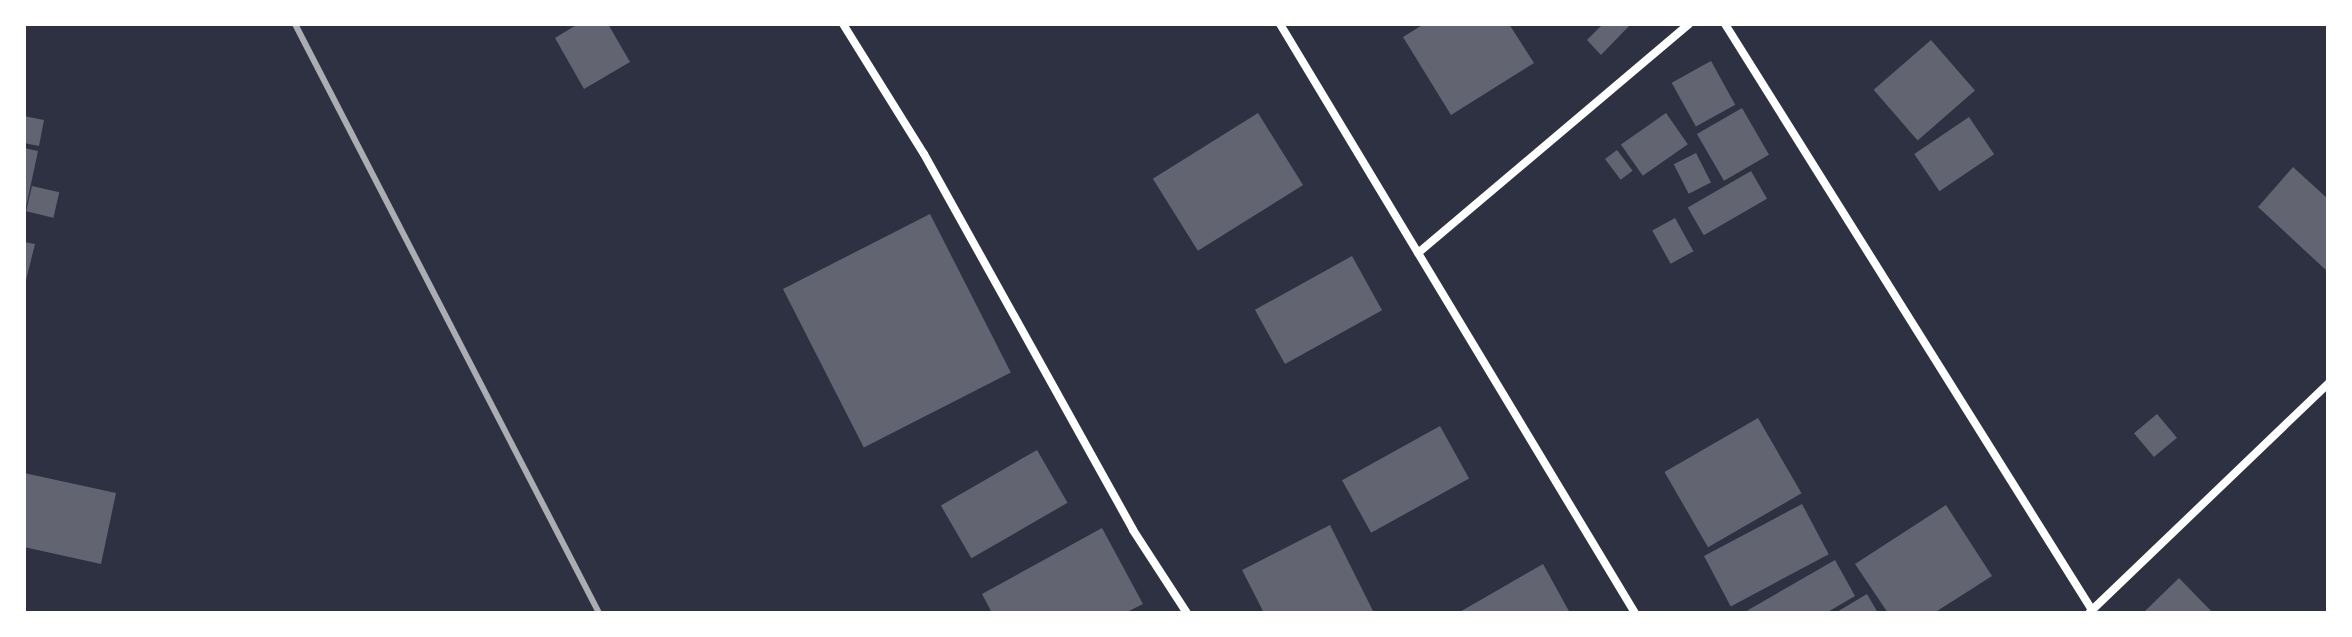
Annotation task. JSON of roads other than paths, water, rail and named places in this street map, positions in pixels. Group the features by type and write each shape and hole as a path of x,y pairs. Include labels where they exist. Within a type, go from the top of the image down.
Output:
{"street":[{"path":"843,24 924,154 1133,530 1187,613"},
{"path":"1280,24 1635,613"},
{"path":"1418,253 1689,24"},
{"path":"1725,24 2091,612 2328,384"}],"railway":[{"path":"295,24 599,613"}]}
